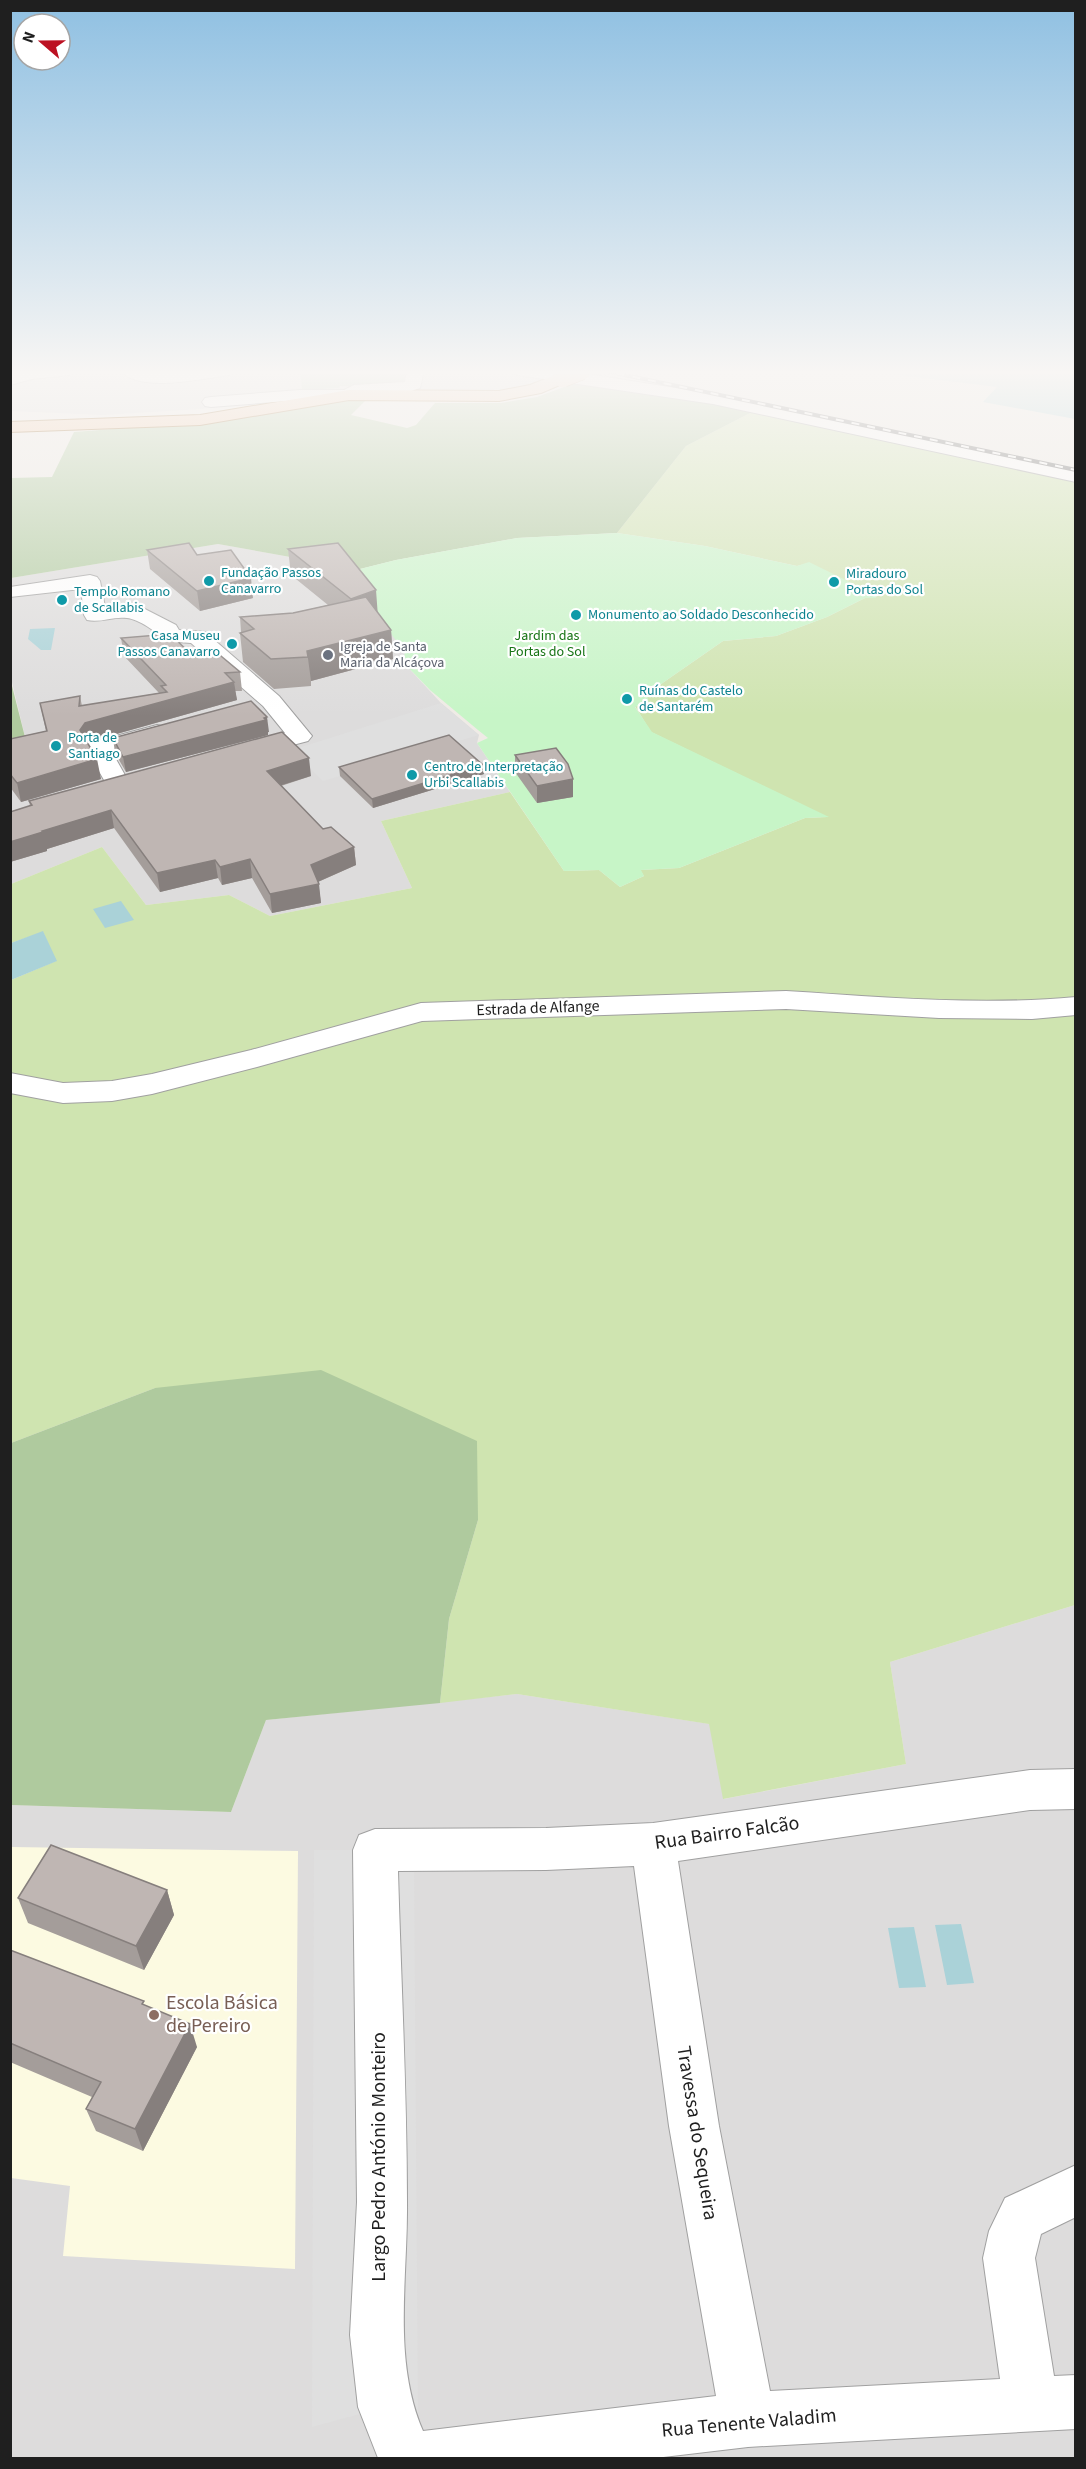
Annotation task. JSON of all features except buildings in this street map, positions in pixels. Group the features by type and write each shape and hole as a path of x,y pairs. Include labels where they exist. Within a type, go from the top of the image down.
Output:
{"street":[{"path":"14,592 90,581 95,615 131,611 168,630 172,636 197,637 271,701 300,736 220,757"},
{"path":"248,707 271,701"},
{"path":"118,784 98,748 178,726"},
{"name":"Estrada de Alfange","path":"10,1083 63,1093 112,1091 152,1084 257,1058 421,1012 786,1000 939,1009 1032,1010 1076,1006"},
{"name":"Rua Bairro Falcão","path":"375,1850 546,1849 653,1844 1030,1790 1076,1790"},
{"name":"Travessa do Sequeira","path":"653,1844 694,2126 748,2420"},
{"name":"Largo Pedro António Monteiro","path":"375,1850 382,2202 377,2335 385,2407 406,2458"},
{"path":"1053,2403 1010,2258 1015,2231 1023,2216 1076,2190"},
{"name":"Rua Tenente Valadim","path":"424,2458 748,2420 1053,2403"}],"shaded area":[{"path":"218,544 346,567 405,652 404,663 441,703 479,735 477,743 510,792 381,821 412,888 270,916 229,895 146,905 102,847 11,884 11,747 26,741 11,678 11,578"},
{"path":"441,703 479,735 323,781 292,750"},
{"path":"1075,1605 1075,2458 11,2458 11,1805 231,1812 266,1720 517,1694 710,1724 724,1799 906,1764 890,1662"},
{"name":"Escola Básica de Pereiro","path":"11,1847 298,1851 295,2269 63,2256 70,2186 11,2178"},
{"path":"314,1850 375,1850 414,1862 418,2415 385,2407 312,2427"}],"green space":[{"path":"11,485 655,485 617,533 517,538 396,560 348,572 346,567 218,544 11,578"},
{"path":"655,485 1075,485 1075,1605 890,1662 906,1764 723,1799 709,1724 517,1694 440,1703 449,1619 478,1520 155,1388 11,1443 11,980 56,961 43,932 11,943 11,884 102,847 146,905 229,895 270,916 412,888 381,821 510,792 564,871 599,870 620,887 644,876 640,870 679,868 805,818 827,817 651,732 635,706 647,704 647,696 651,691 723,641 776,636 827,617 865,598 877,596 809,563 797,566 705,546 617,533"},
{"name":"Jardim das Portas do Sol","path":"617,533 705,546 797,566 809,562 876,595 876,598 865,598 827,617 776,636 723,641 651,691 647,696 649,702 635,707 652,732 829,817 805,818 679,868 641,870 644,876 620,887 599,870 564,871 477,743 488,738 430,690 403,662 405,652 348,572 396,560 517,538"},
{"path":"10,678 26,741 10,747"},
{"path":"321,1370 477,1441 478,1520 449,1619 440,1703 266,1720 231,1812 11,1805 11,1443 155,1388"}],"water":[{"path":"55,628 51,650 41,650 28,639 30,629"},
{"path":"121,901 134,920 105,928 93,909"},
{"path":"43,931 57,961 11,980 11,943"},
{"path":"961,1924 974,1983 947,1985 935,1925"},
{"path":"914,1927 926,1987 899,1988 888,1928"}],"place":[{"name":"Fundação Passos Canavarro","path":"209,581"},
{"name":"Miradouro Portas do Sol","path":"834,582"},
{"name":"Templo Romano de Scallabis","path":"62,600"},
{"name":"Monumento ao Soldado Desconhecido","path":"576,615"},
{"name":"Casa Museu Passos Canavarro","path":"232,644"},
{"name":"Igreja de Santa Maria da Alcáçova","path":"328,655"},
{"name":"Ruínas do Castelo de Santarém","path":"627,699"},
{"name":"Porta de Santiago","path":"56,746"},
{"name":"Centro de Interpretação Urbi Scallabis","path":"412,775"},
{"name":"Escola Básica de Pereiro","path":"154,2015"}]}
